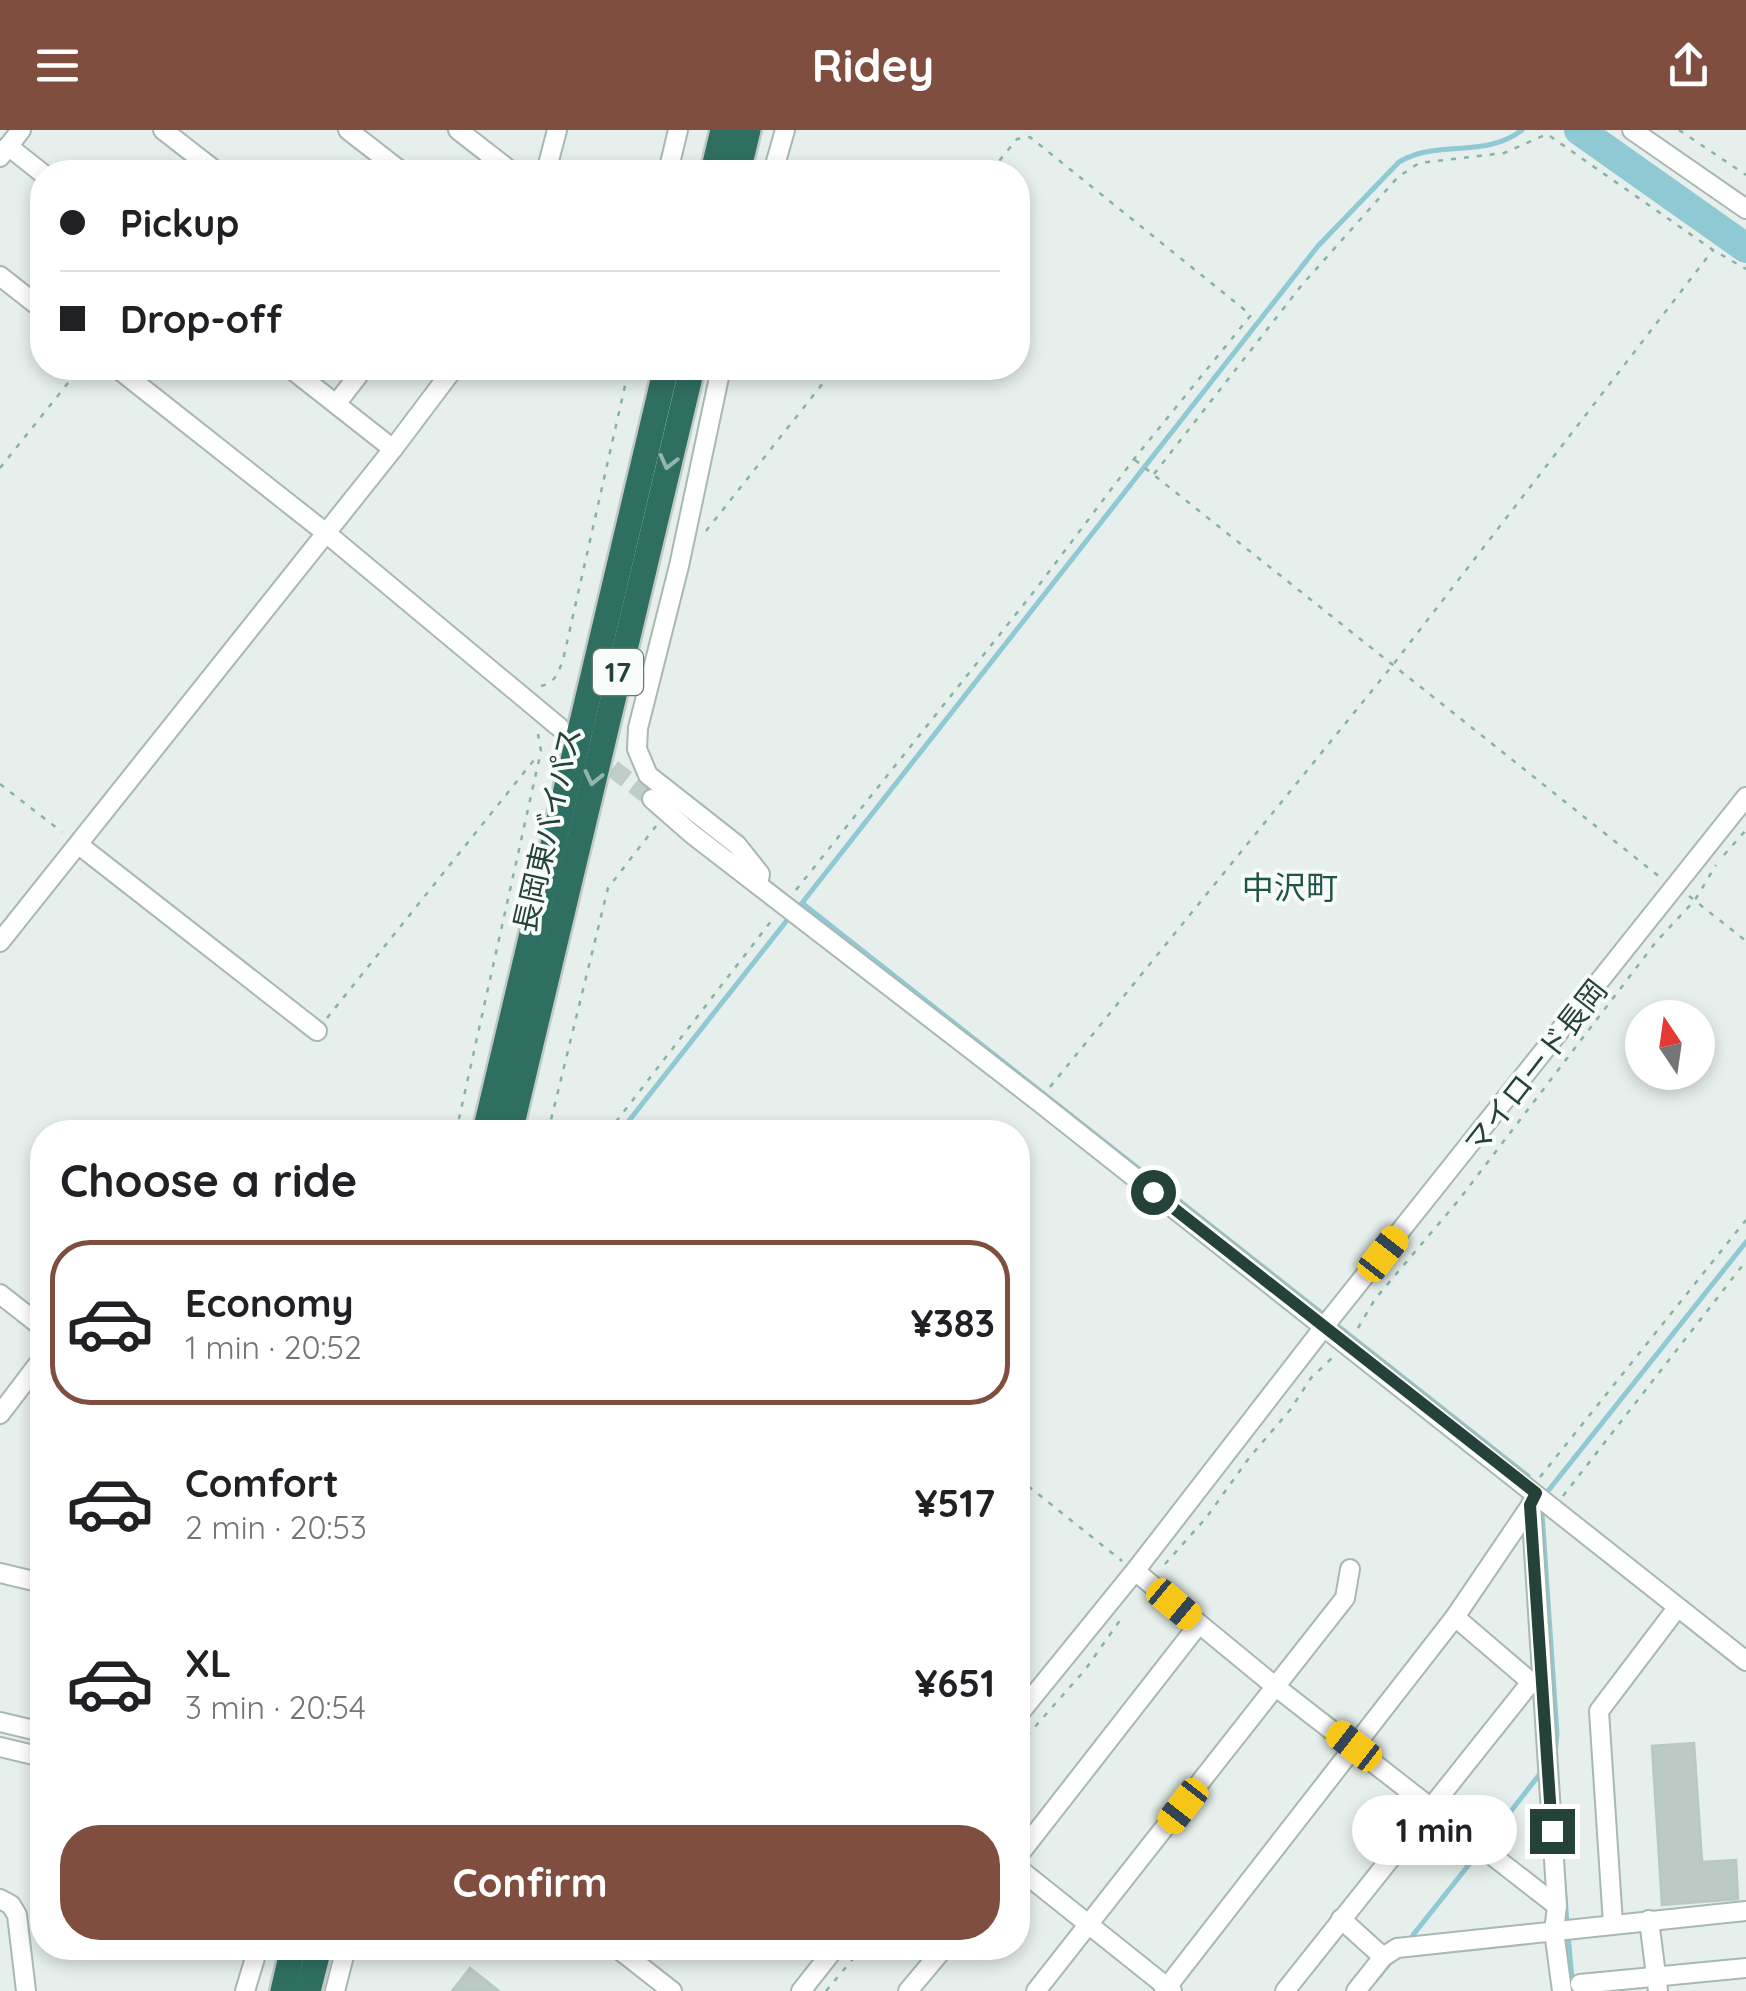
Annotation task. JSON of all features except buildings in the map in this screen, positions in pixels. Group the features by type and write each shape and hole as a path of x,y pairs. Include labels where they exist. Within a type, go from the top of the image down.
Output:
{"highway":[{"path":"716,160 723,130"},
{"path":"741,160 748,130"},
{"name":"長岡東バイパス","path":"489,1120 663,380"},
{"name":"長岡東バイパス","path":"513,1120 689,380"},
{"name":"17","path":"472,1120 510,964 600,648"},
{"name":"17","path":"522,1120 547,978"},
{"path":"282,1991 289,1960"},
{"path":"308,1991 315,1960"}],"street":[{"path":"21,130 4,152 30,166"},
{"path":"163,130 202,160"},
{"path":"348,130 387,160"},
{"path":"458,130 497,160"},
{"path":"549,160 557,130"},
{"path":"671,160 678,130"},
{"path":"777,160 784,130"},
{"path":"1632,130 1746,210"},
{"path":"0,276 30,300"},
{"path":"132,380 326,533 559,727"},
{"path":"305,380 393,449"},
{"path":"336,404 355,380"},
{"path":"0,942 445,380"},
{"path":"718,380 679,566 638,728 637,749 648,775 737,844 760,874 758,885"},
{"path":"1030,1701 1746,797"},
{"path":"652,799 758,885 1329,1322 1532,1496 1746,1661"},
{"path":"79,845 317,1031"},
{"path":"0,1294 30,1318"},
{"path":"0,1414 30,1374"},
{"path":"1030,1877 1168,1990 1455,1617 1532,1496"},
{"path":"1532,1496 1537,1682 1557,1906 1554,1931 1571,1987 1657,1984 1746,1968"},
{"path":"1036,1991 1345,1598 1350,1568"},
{"path":"1135,1571 1276,1687 1557,1906"},
{"path":"0,1573 30,1580"},
{"path":"1613,1924 1599,1711 1677,1608"},
{"path":"1455,1617 1537,1682"},
{"path":"1030,1841 1199,1624"},
{"path":"1284,1991 1537,1682"},
{"path":"0,1722 30,1729"},
{"path":"0,1747 30,1754"},
{"path":"0,1899 11,1905 17,1916 26,1991"},
{"path":"1356,1991 1383,1958 1404,1947 1746,1911"},
{"path":"1341,1919 1383,1958"},
{"path":"1649,1920 1657,1984"},
{"path":"335,1991 343,1960"},
{"path":"632,1960 672,1991"},
{"path":"801,1991 825,1960"},
{"path":"908,1991 934,1960"}],"path":[{"path":"1679,130 1746,175"},
{"path":"1154,474 1332,249 1398,177 1419,164 1504,153 1547,134 1712,250 1746,269"},
{"path":"617,1120 1251,315 1030,137 1017,139 1000,160"},
{"path":"1047,1090 1392,666 1712,250"},
{"path":"0,468 70,380"},
{"path":"530,685 550,683 563,660 626,380"},
{"path":"703,536 826,380"},
{"path":"1135,460 1657,875 1746,941"},
{"path":"459,1120 541,751 534,726"},
{"path":"317,1031 541,751"},
{"path":"0,784 79,845"},
{"path":"551,1120 608,888 655,826 665,824"},
{"name":"マイロード長岡","path":"1357,1330 1375,1299 1458,1201 1746,830"},
{"path":"1532,1496 1746,1220"},
{"path":"1553,1509 1746,1260"},
{"path":"1159,1570 1206,1518 1311,1378 1334,1356"},
{"path":"1030,1488 1135,1571"},
{"path":"1030,1732 1085,1670 1127,1610"},
{"path":"826,1991 852,1960"}],"waterway":[{"path":"1522,130 1493,144 1429,151 1399,162 1318,246 802,903 1528,1476"},
{"path":"1579,130 1746,248"},
{"path":"629,1120 788,919"},
{"path":"1548,1491 1746,1242"},
{"path":"1542,1513 1557,1734 1555,1754"},
{"path":"1487,1842 1539,1775"},
{"path":"1413,1935 1479,1852"},
{"path":"1564,1884 1567,1923"},
{"path":"1568,1934 1573,1991"},
{"path":"1375,1981 1394,1958"}],"tunnel":[{"path":"591,752 652,799"}],"district":[{"name":"中沢町","path":"1290,888"}],"route":[{"path":"1153,1192 1536,1493 1530,1505 1552,1831"}]}
